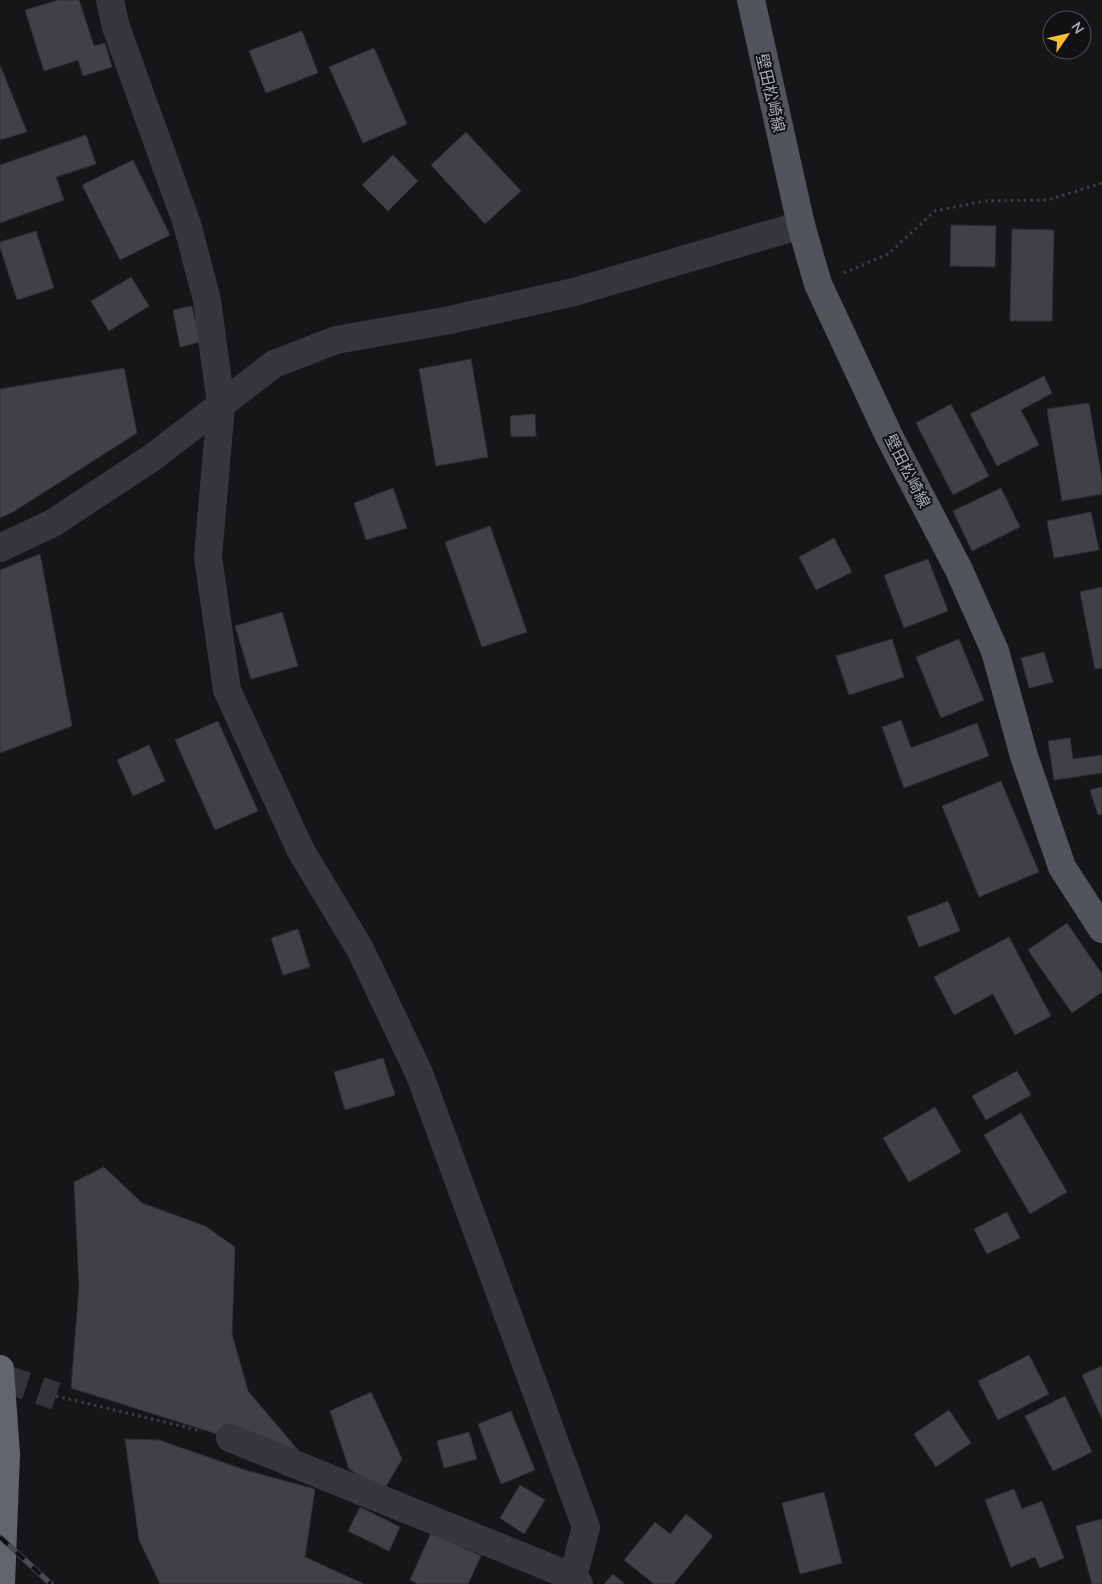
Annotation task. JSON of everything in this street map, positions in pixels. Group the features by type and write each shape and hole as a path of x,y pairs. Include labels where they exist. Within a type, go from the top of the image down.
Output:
{"highway":[{"path":"0,1369 6,1454 0,1584"}],"main road":[{"name":"壁田松崎線","path":"750,0 801,225 818,284 890,436 959,570 995,651 1024,756 1062,867 1102,929"}],"street":[{"path":"110,0 116,27 187,224 207,300 221,405 208,557 227,690 301,851 360,948 419,1073 586,1527 576,1580 230,1438"},
{"path":"0,548 53,523 153,457 274,364 336,340 450,320 574,292 801,225"}],"path":[{"path":"818,284 888,254 935,211 984,201 1048,200 1102,183"},
{"path":"56,1396 230,1438"}],"building":[{"path":"58,0 79,0 94,46 105,43 112,67 83,76 78,60 44,71 25,10"},
{"path":"302,31 318,73 266,93 249,51"},
{"path":"374,48 407,124 363,143 329,67"},
{"path":"0,65 27,132 0,140"},
{"path":"466,132 521,191 485,224 431,165"},
{"path":"86,135 96,164 56,177 64,200 0,223 0,165"},
{"path":"393,155 418,181 388,211 362,185"},
{"path":"133,160 170,235 120,260 82,185"},
{"path":"951,225 996,226 995,267 950,266"},
{"path":"1012,229 1054,230 1052,321 1010,321"},
{"path":"36,231 54,288 17,300 0,242"},
{"path":"131,277 149,306 109,331 91,301"},
{"path":"192,306 200,342 180,347 173,310"},
{"path":"471,359 488,457 436,466 419,369"},
{"path":"124,368 137,433 13,512 0,518 0,389"},
{"path":"1044,376 1052,393 1021,410 1039,445 997,466 970,414"},
{"path":"1089,403 1102,479 1102,494 1062,501 1047,409"},
{"path":"951,404 989,476 953,495 916,423"},
{"path":"535,414 536,436 511,437 510,416"},
{"path":"393,488 407,528 366,540 354,503"},
{"path":"1001,488 1020,527 972,551 953,511"},
{"path":"1091,512 1099,550 1054,558 1047,521"},
{"path":"490,526 527,632 482,647 445,542"},
{"path":"834,538 852,572 816,590 799,557"},
{"path":"40,554 72,726 0,753 0,570"},
{"path":"928,559 948,611 904,628 884,575"},
{"path":"1102,587 1102,668 1095,669 1080,592"},
{"path":"282,612 298,666 251,679 235,626"},
{"path":"892,639 904,677 849,695 836,656"},
{"path":"959,639 984,700 941,718 916,657"},
{"path":"1044,652 1053,682 1029,688 1021,658"},
{"path":"901,720 911,748 977,723 989,756 904,788 882,727"},
{"path":"218,721 258,811 215,830 175,740"},
{"path":"1070,738 1073,759 1102,755 1102,773 1054,780 1048,741"},
{"path":"149,745 165,781 133,796 117,760"},
{"path":"1001,781 1039,872 979,897 942,806"},
{"path":"1102,787 1102,814 1098,815 1090,790"},
{"path":"948,901 960,931 919,947 907,917"},
{"path":"1067,923 1102,974 1102,992 1072,1013 1028,950"},
{"path":"298,929 310,967 283,975 271,938"},
{"path":"1009,937 1051,1016 1015,1035 993,994 954,1015 934,977"},
{"path":"383,1058 395,1095 345,1110 334,1072"},
{"path":"1017,1071 1031,1095 986,1120 972,1096"},
{"path":"935,1107 961,1152 909,1182 883,1138"},
{"path":"1021,1113 1067,1192 1030,1214 984,1135"},
{"path":"104,1167 142,1203 205,1226 235,1247 232,1334 248,1391 309,1463 71,1388 79,1287 74,1182"},
{"path":"1007,1212 1020,1238 987,1254 974,1229"},
{"path":"1029,1355 1049,1394 998,1420 978,1381"},
{"path":"1102,1366 1102,1419 1082,1375"},
{"path":"371,1392 402,1459 384,1490 349,1469 330,1411"},
{"path":"1065,1396 1092,1452 1053,1471 1025,1416"},
{"path":"949,1410 971,1443 936,1467 914,1434"},
{"path":"511,1411 535,1470 501,1484 478,1424"},
{"path":"469,1432 477,1459 444,1468 437,1441"},
{"path":"125,1439 159,1440 245,1470 315,1489 305,1557 364,1584 160,1584 139,1540"},
{"path":"520,1485 545,1500 524,1534 500,1518"},
{"path":"1014,1489 1022,1509 1042,1501 1064,1558 1040,1568 1035,1557 1011,1567 985,1500"},
{"path":"824,1492 842,1563 800,1574 782,1503"},
{"path":"360,1507 400,1527 389,1551 348,1531"},
{"path":"686,1514 713,1536 674,1584 654,1584 624,1560 655,1522 670,1534"},
{"path":"1102,1519 1102,1584 1092,1584 1076,1526"},
{"path":"431,1533 481,1556 468,1584 418,1584 410,1580"},
{"path":"613,1574 625,1584 604,1584"}],"tunnel":[{"path":"0,1377 56,1396"}],"railway":[{"path":"0,1537 51,1584"}]}
